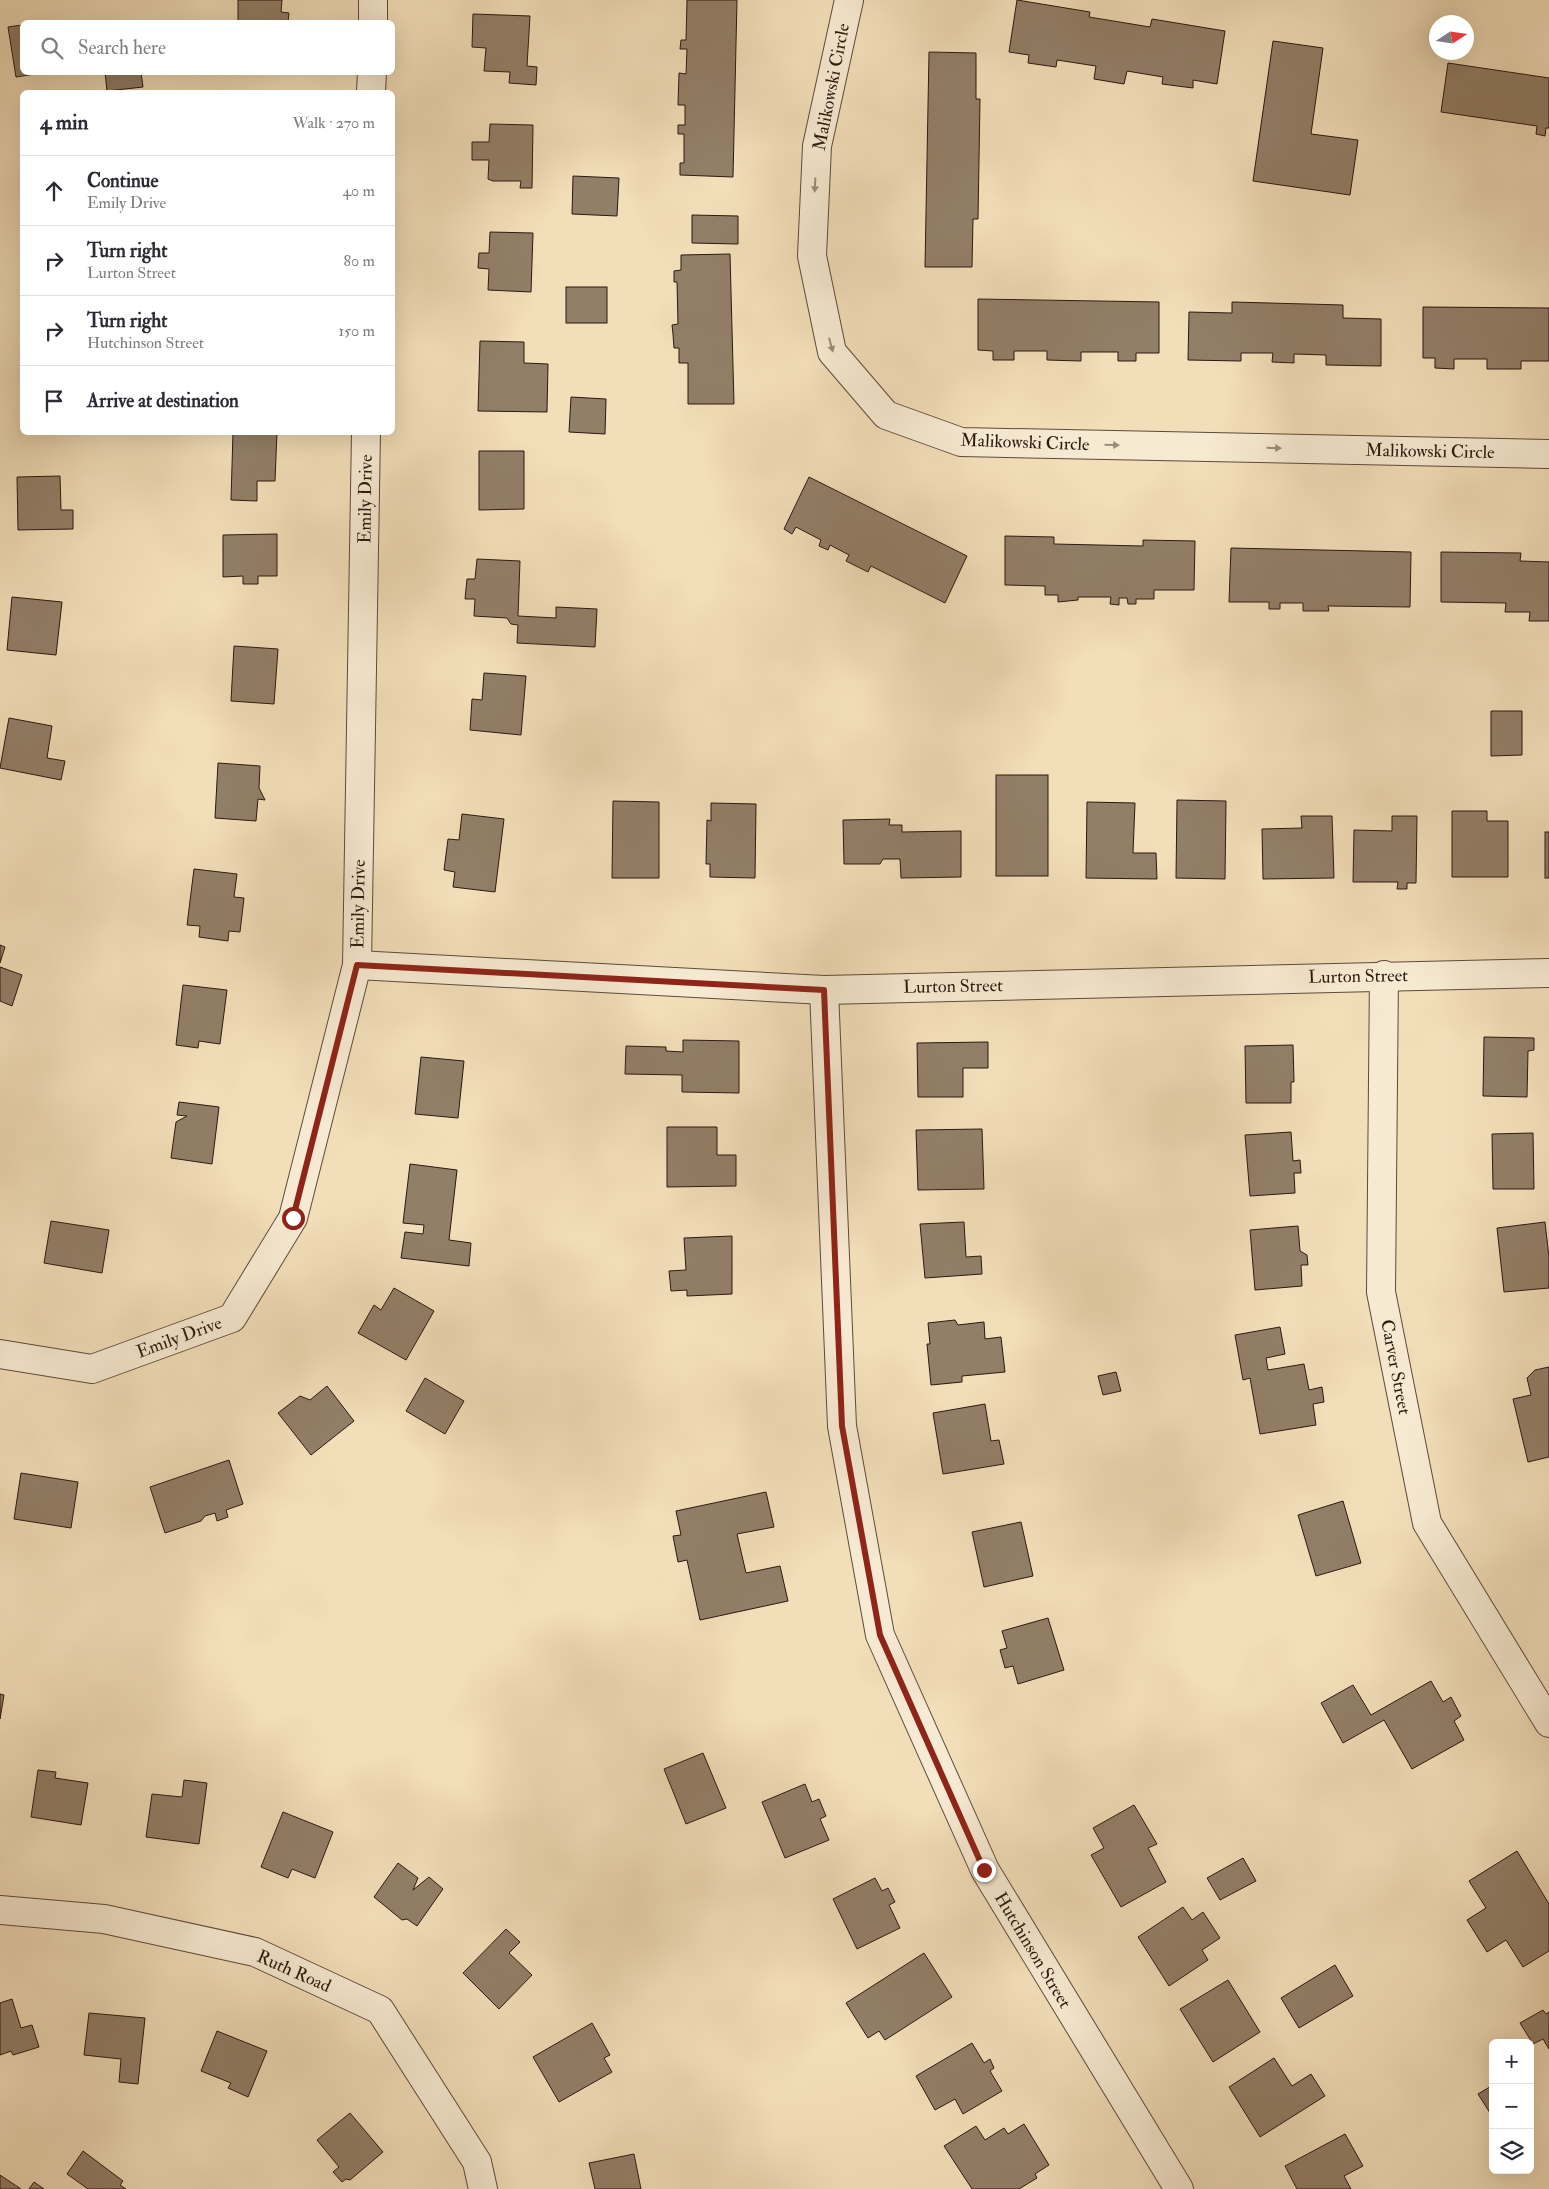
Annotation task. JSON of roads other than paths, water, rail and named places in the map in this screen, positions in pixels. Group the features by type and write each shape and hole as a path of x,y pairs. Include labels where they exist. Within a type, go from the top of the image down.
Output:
{"street":[{"path":"373,0 373,20"},
{"name":"Malikowski Circle","path":"849,0 817,146 812,256 832,352 886,415 962,442 1549,454"},
{"path":"372,75 372,90"},
{"name":"Emily Drive","path":"0,1354 92,1370 232,1318 293,1218 357,965 366,435"},
{"name":"Lurton Street","path":"357,965 824,990 1549,972"},
{"name":"Carver Street","path":"1384,975 1381,1292 1427,1523 1549,1723"},
{"name":"Hutchinson Street","path":"824,990 842,1426 880,1635 984,1870 1178,2189"},
{"name":"Ruth Road","path":"0,1910 104,1919 256,1952 380,2010 477,2162 483,2189"}]}
